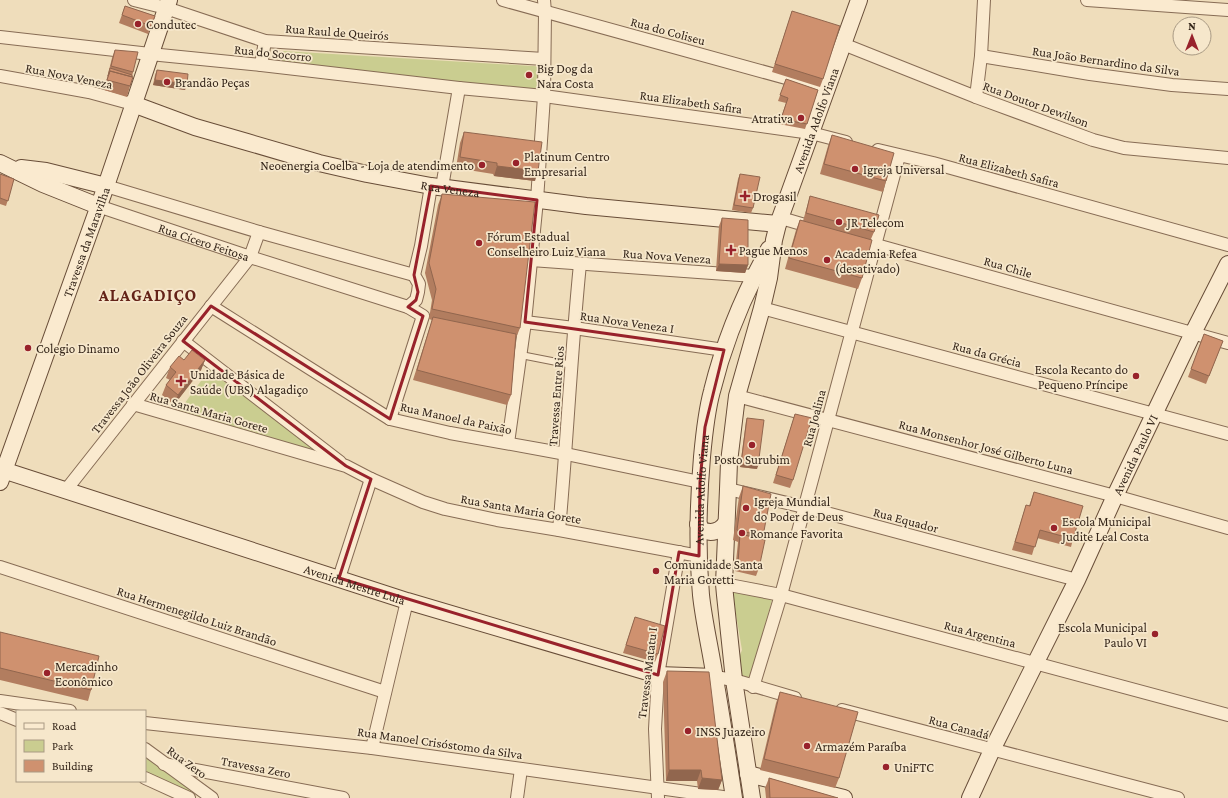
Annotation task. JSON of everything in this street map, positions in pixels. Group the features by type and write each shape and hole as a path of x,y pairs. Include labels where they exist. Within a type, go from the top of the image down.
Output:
{"street":[{"name":"Rua Raul de Queirós","path":"134,0 168,4 265,42 544,60"},
{"name":"Rua do Coliseu","path":"503,0 545,6 826,89"},
{"name":"Avenida Adolfo Viana","path":"752,798 734,680 724,584 729,462 737,396 762,308 769,278 774,240 779,221 859,0"},
{"path":"976,97 981,56 984,0"},
{"path":"1087,0 1228,10"},
{"name":"Travessa da Maravilha","path":"1,474 106,186 168,4"},
{"path":"508,443 525,322 537,200 544,96 545,6"},
{"name":"Rua do Socorro","path":"0,37 459,88 544,96"},
{"path":"261,65 265,42"},
{"name":"Rua Doutor Dewilson","path":"843,44 976,97 1093,140 1124,148 1228,158"},
{"name":"Rua João Bernardino da Silva","path":"981,56 1090,74 1228,89"},
{"name":"Rua Nova Veneza","path":"0,76 89,92 133,104"},
{"path":"390,419 423,316 408,307 416,300 418,292 419,284 414,275 459,88"},
{"name":"Rua Elizabeth Safira","path":"544,96 810,133 855,145"},
{"name":"Rua Veneza","path":"133,104 195,127 318,163 436,187 586,206 779,221"},
{"name":"Rua Elizabeth Safira","path":"870,148 933,163 1228,245"},
{"name":"Rua Joalina","path":"753,687 781,595 899,156"},
{"name":"Rua Cícero Feitosa","path":"3,164 46,171 106,186 259,232 414,275"},
{"name":"Rua Cícero Feitosa","path":"3,164 43,184 98,206 250,258 408,307"},
{"path":"779,221 824,230"},
{"path":"250,258 259,232"},
{"name":"Avenida Adolfo Viana","path":"734,798 701,595 698,524 700,482 705,427 712,392 726,344 754,276 774,240"},
{"name":"Rua Chile","path":"861,241 1228,343"},
{"name":"Travessa João Oliveira Souza","path":"66,490 250,258"},
{"name":"Rua Nova Veneza","path":"530,260 754,276"},
{"name":"Travessa Entre Rios","path":"559,530 580,264"},
{"name":"Avenida Paulo VI","path":"970,798 992,750 1077,580 1115,496 1193,333 1228,264"},
{"name":"Rua Manoel da Paixão","path":"211,306 390,419 450,433 566,454 700,482"},
{"name":"Rua da Grécia","path":"762,308 1228,434"},
{"name":"Rua Nova Veneza I","path":"525,322 726,344"},
{"path":"726,344 739,336 743,337 748,342 750,351"},
{"name":"Rua Santa Maria Gorete","path":"183,341 346,466 422,502 445,509 497,520 699,556"},
{"name":"Rua Monsenhor José Gilberto Luna","path":"737,396 1115,496 1228,528"},
{"name":"Rua Santa Maria Gorete","path":"133,404 346,466"},
{"name":"Avenida Mestre Lula","path":"1,474 66,490 406,601 658,675 715,677"},
{"path":"339,578 371,479"},
{"name":"Rua Equador","path":"728,489 804,507 1077,580"},
{"path":"698,524 702,530 712,532 719,531 726,523"},
{"name":"Travessa Matatu I","path":"657,793 655,729 658,675 679,552"},
{"name":"Rua Hermenegildo Luiz Brandão","path":"0,567 385,692"},
{"name":"Rua Argentina","path":"724,584 781,595 1228,715"},
{"path":"372,748 406,601"},
{"path":"715,677 734,680 753,687 805,700"},
{"path":"0,701 63,710"},
{"name":"Rua Canadá","path":"834,708 1178,798"},
{"path":"0,713 16,720"},
{"name":"Rua Manoel Crisóstomo da Silva","path":"146,723 372,748 522,768 657,793 730,798"},
{"name":"Rua Zero","path":"146,750 212,798"},
{"name":"Travessa Zero","path":"164,764 343,798"},
{"path":"517,798 522,768"},
{"path":"748,774 844,798"},
{"path":"146,778 189,798"}],"lane":[{"path":"520,355 572,365"}],"highlighted area":[{"path":"431,186 537,200 525,322 724,350 705,427 700,482 699,556 679,552 658,675 339,578 371,479 346,466 183,341 211,306 390,419 423,316 408,307 416,300 418,292 414,275"}],"green space":[{"path":"283,51 549,67 547,91 282,66"},
{"path":"209,370 320,453 179,411"},
{"path":"731,588 771,597 772,600 751,677 747,679 741,678 738,660 742,650 734,603 730,595"},
{"path":"146,754 203,798 146,772"}],"building":[{"path":"125,6 155,16 151,26 122,15"},
{"path":"792,11 840,26 823,79 775,64"},
{"path":"115,50 138,52 133,72 111,66"},
{"path":"110,68 132,75 132,77 110,71 108,76"},
{"path":"157,70 188,74 187,84 155,80"},
{"path":"110,71 133,77 130,86 107,80"},
{"path":"786,79 818,90 807,124 781,119 788,98 780,95"},
{"path":"464,132 542,142 538,171 497,166 497,163 460,157"},
{"name":"Igreja Universal","path":"832,135 894,153 886,181 824,164"},
{"path":"0,174 14,179 8,201 0,198"},
{"name":"Drogasil","path":"740,174 760,177 753,208 734,205"},
{"name":"Fórum Estadual Conselheiro Luiz Viana","path":"442,194 535,202 520,328 432,309 436,289 429,263"},
{"path":"810,196 879,215 874,232 806,213"},
{"name":"Pague Menos","path":"722,218 748,220 748,265 719,264"},
{"name":"Academia Refea (desativado)","path":"800,220 872,240 862,278 789,258"},
{"path":"433,317 516,334 511,395 417,370"},
{"path":"1204,334 1223,341 1209,376 1191,369"},
{"path":"192,350 205,360 178,395 166,385 176,372 170,367 179,356 184,360"},
{"path":"795,414 812,418 793,480 776,475"},
{"name":"Posto Surubim","path":"747,418 764,420 758,466 741,464"},
{"path":"743,486 771,494 763,536 737,530"},
{"path":"1034,492 1083,506 1073,539 1040,530 1035,547 1015,542 1026,505 1030,506"},
{"path":"740,534 765,540 759,568 738,563"},
{"path":"635,617 665,626 658,654 626,645"},
{"name":"Mercadinho Econômico","path":"0,632 99,656 91,690 0,668"},
{"name":"INSS Juazeiro","path":"667,671 709,672 722,780 702,778 701,770 669,770"},
{"name":"Armazém Paraíba","path":"780,692 858,712 839,778 764,759"},
{"path":"769,778 838,798 770,798"}],"place":[{"name":"Condutec","path":"138,24"},
{"name":"Big Dog da Nara Costa","path":"529,75"},
{"name":"Brandão Peças","path":"167,82"},
{"name":"Atrativa","path":"801,118"},
{"name":"Platinum Centro Empresarial","path":"516,163"},
{"name":"Neoenergia Coelba - Loja de atendimento","path":"482,165"},
{"name":"Igreja Universal","path":"855,169"},
{"name":"Drogasil","path":"745,196"},
{"name":"JR Telecom","path":"839,222"},
{"name":"Fórum Estadual Conselheiro Luiz Viana","path":"479,243"},
{"name":"Pague Menos","path":"731,250"},
{"name":"Academia Refea (desativado)","path":"827,260"},
{"name":"Colegio Dinamo","path":"28,348"},
{"name":"Escola Recanto do Pequeno Príncipe","path":"1136,376"},
{"name":"Unidade Básica de Saúde (UBS) Alagadiço","path":"181,381"},
{"name":"Posto Surubim","path":"752,445"},
{"name":"Igreja Mundial do Poder de Deus","path":"746,508"},
{"name":"Escola Municipal Judite Leal Costa","path":"1054,528"},
{"name":"Romance Favorita","path":"742,533"},
{"name":"Comunidade Santa Maria Goretti","path":"656,571"},
{"name":"Escola Municipal Paulo VI","path":"1155,634"},
{"name":"Mercadinho Econômico","path":"47,673"},
{"name":"INSS Juazeiro","path":"688,731"},
{"name":"Armazém Paraíba","path":"807,746"},
{"name":"UniFTC","path":"886,767"}],"district":[{"name":"ALAGADIÇO","path":"148,295"}]}
